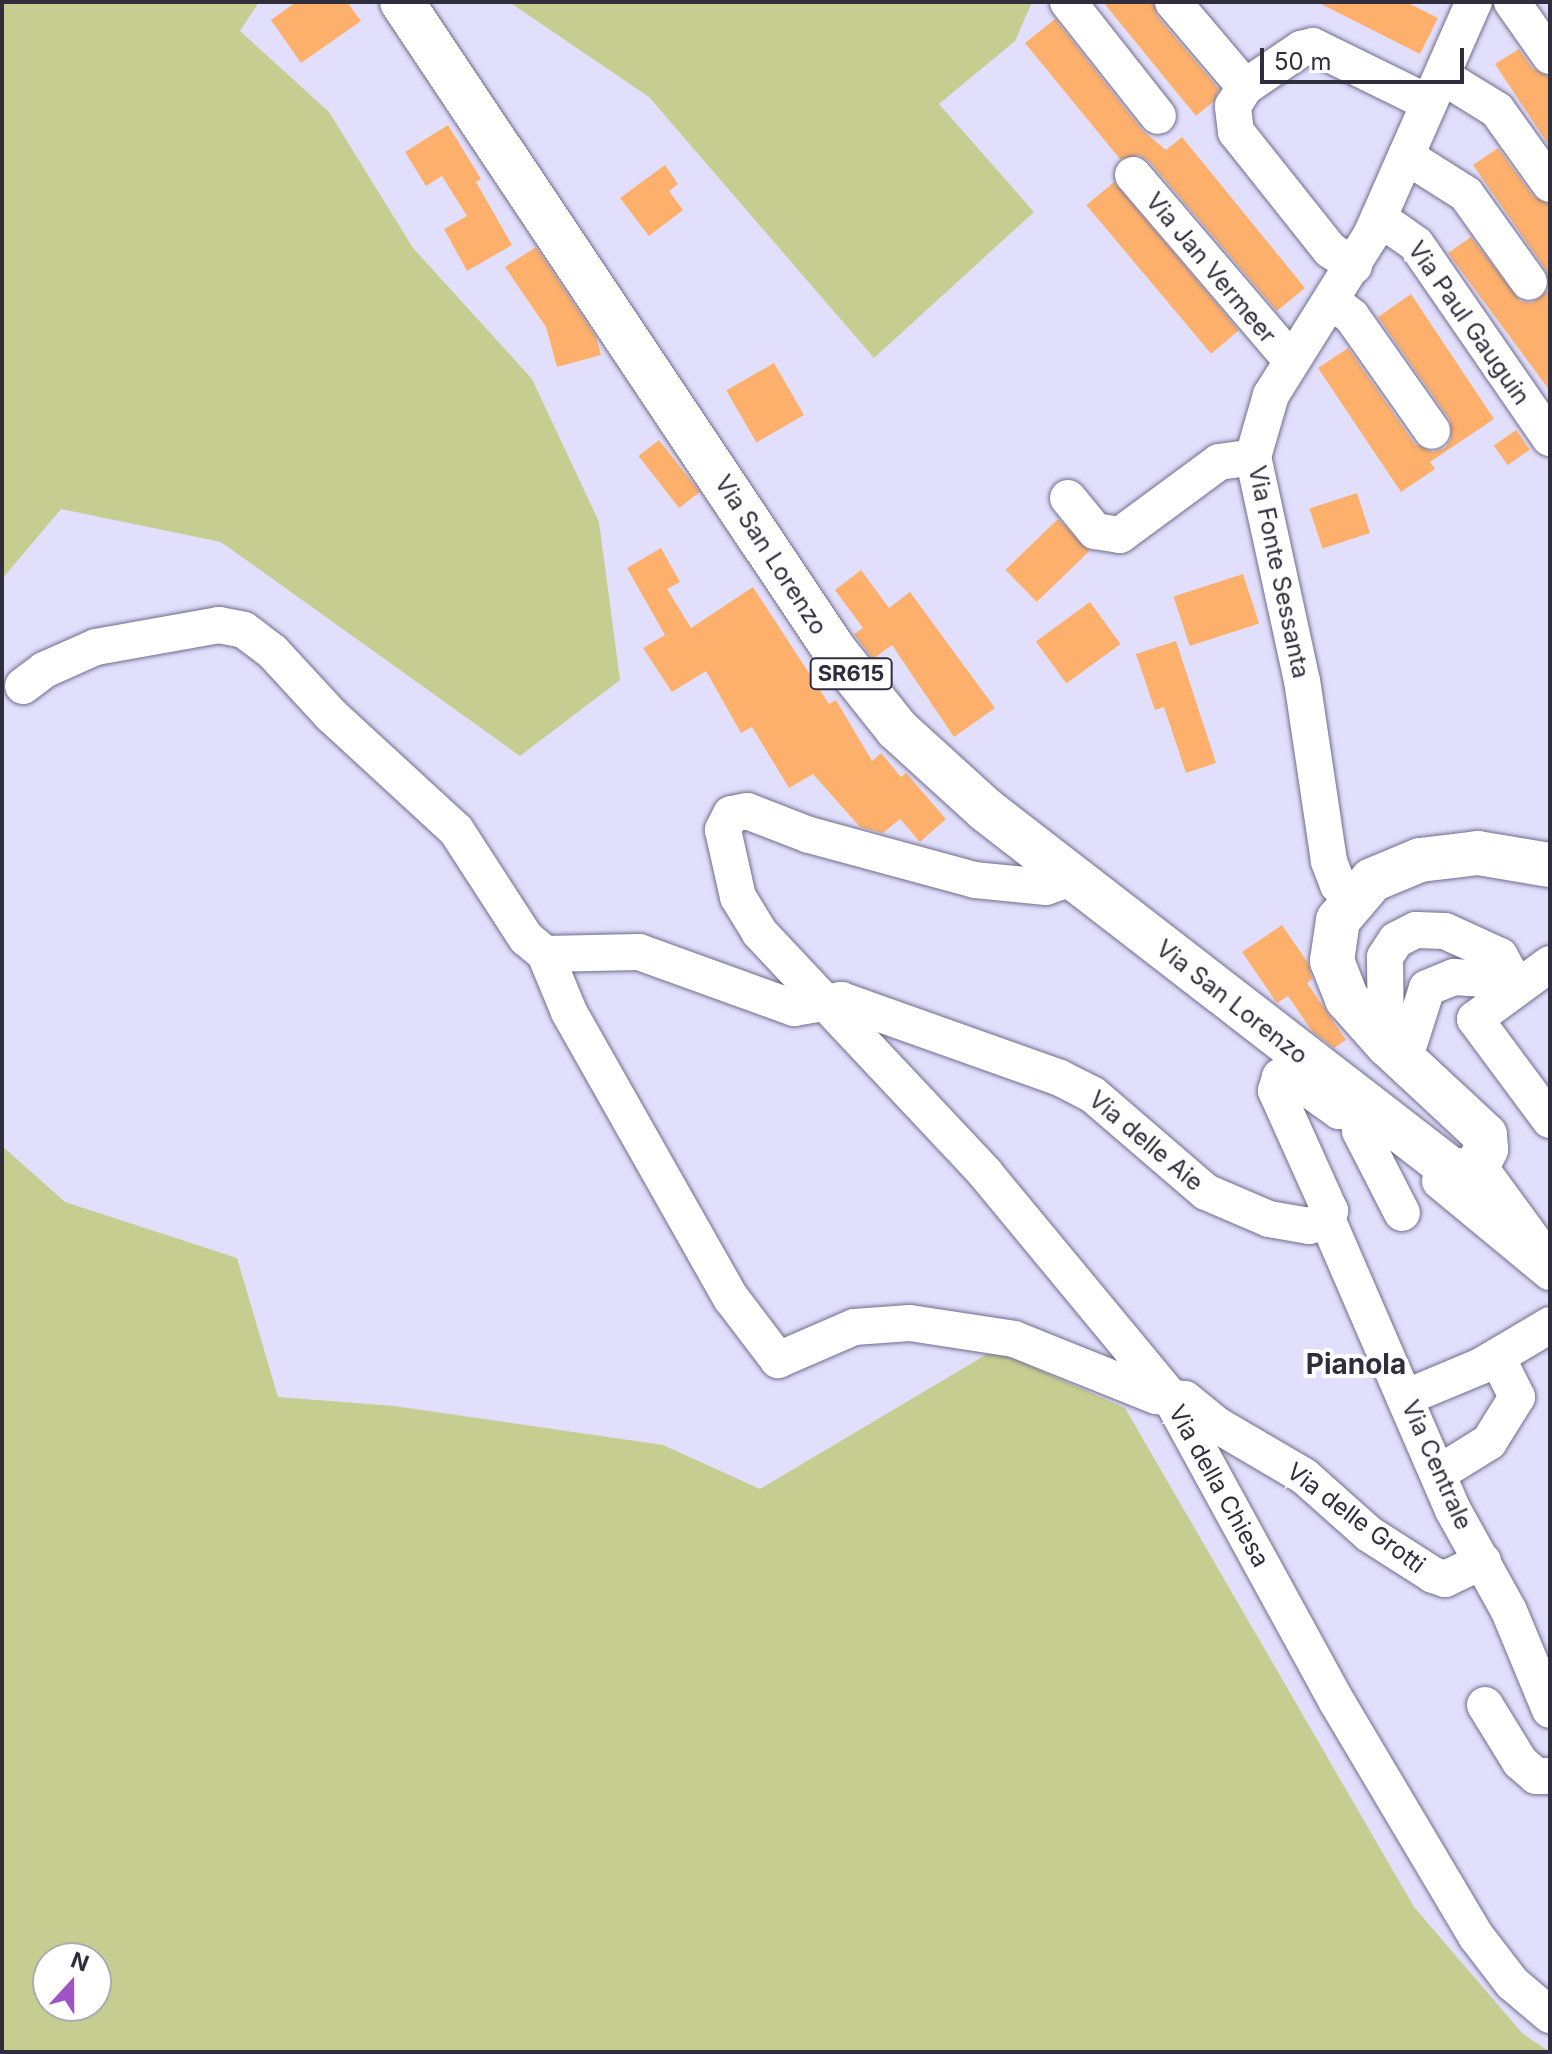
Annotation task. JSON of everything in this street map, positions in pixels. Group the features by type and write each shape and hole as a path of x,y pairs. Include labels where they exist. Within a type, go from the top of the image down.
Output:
{"main road":[{"name":"Via San Lorenzo","path":"402,2 865,693 938,769 1361,1107 1441,1164 1459,1173"},
{"path":"1459,1173 1486,1149 1481,1128 1395,1051 1347,999 1335,972 1334,931 1352,898 1380,875 1435,857 1478,853 1550,865"}],"street":[{"path":"1068,2 1158,116"},
{"path":"1173,2 1245,87"},
{"path":"1512,2 1550,56"},
{"path":"1537,2 1550,16"},
{"name":"Via Fonte Sessanta","path":"1352,898 1338,885 1329,861 1302,681 1253,457 1271,395 1291,360 1333,302 1379,218 1436,90 1461,6"},
{"path":"1354,266 1330,250 1236,132 1231,112 1245,87 1301,49 1313,46 1497,110 1550,184"},
{"path":"1406,156 1466,194 1529,282"},
{"name":"Via Jan Vermeer","path":"1133,175 1291,360"},
{"name":"Via Paul Gauguin","path":"1379,218 1403,231 1426,257 1550,438"},
{"path":"1333,302 1352,317 1432,431"},
{"path":"1068,498 1095,531 1120,535 1219,462 1253,457"},
{"path":"23,686 44,670 96,647 219,625 244,630 272,651 332,716 456,830 526,938 545,954"},
{"name":"Via della Chiesa","path":"1073,878 1046,887 975,880 809,835 756,813 731,814 723,837 738,897 760,933 985,1173 1170,1397 1337,1702 1476,1936 1512,1983 1550,2015"},
{"path":"1395,1051 1385,957 1403,935 1435,930 1483,944 1505,961 1505,987"},
{"name":"Via delle Aie","path":"545,954 639,952 794,1008 841,1000 1077,1085 1188,1179 1227,1203 1299,1226 1327,1219"},
{"name":"Via delle Grotti","path":"545,954 569,1012 731,1298 778,1360 854,1327 959,1327 1026,1343 1139,1390 1185,1399 1304,1476 1369,1534 1433,1575 1445,1579 1483,1561"},
{"path":"1550,964 1505,987 1475,1019 1550,1120"},
{"path":"1395,1051 1427,988 1454,977 1505,987"},
{"path":"1327,1219 1330,1211 1326,1191 1285,1112 1277,1080 1290,1076 1339,1111 1361,1107 1360,1131 1402,1213"},
{"path":"1459,1173 1550,1263"},
{"path":"1459,1173 1550,1272"},
{"name":"Via Centrale","path":"1327,1219 1439,1473 1483,1561 1534,1636 1550,1710"},
{"path":"1407,1397 1497,1357 1550,1325"},
{"path":"1439,1473 1489,1442 1517,1397 1497,1357"},
{"path":"1485,1705 1520,1762 1536,1776 1550,1776"}],"green space":[{"path":"2,2 259,2 240,31 329,112 413,248 532,379 599,522 620,680 520,756 221,542 61,509 2,579"},
{"path":"509,2 1032,2 1015,41 939,104 1034,212 874,358 649,97"},
{"path":"2,1146 65,1202 237,1258 278,1397 394,1406 663,1445 760,1489 994,1350 1125,1408 1414,1907 1523,2034 1550,2052 2,2052"}],"building":[{"path":"296,2 347,2 361,21 301,63 271,20"},
{"path":"1103,2 1153,2 1157,16 1219,89 1214,101 1196,116"},
{"path":"1317,2 1406,2 1438,18 1420,54"},
{"path":"1055,19 1142,130 1166,150 1182,137 1305,288 1277,311 1149,161 1139,155 1120,159 1025,43"},
{"path":"1519,49 1533,69 1550,77 1550,147 1495,64"},
{"path":"448,125 481,179 476,182 512,245 467,271 444,229 467,216 442,176 426,186 405,152"},
{"path":"1498,148 1533,196 1550,205 1550,391 1448,253 1471,237 1520,301 1532,303 1548,291 1546,270 1473,165"},
{"path":"665,165 678,184 669,191 683,210 649,236 620,198"},
{"path":"1114,182 1239,331 1211,354 1086,205"},
{"path":"536,247 596,337 601,355 557,367 546,327 505,267"},
{"path":"1411,294 1494,419 1430,462 1435,469 1401,492 1318,368 1348,348 1415,444 1433,452 1445,448 1451,439 1450,420 1378,317"},
{"path":"774,363 804,415 756,442 726,390"},
{"path":"1516,430 1530,450 1508,465 1494,445"},
{"path":"659,440 700,492 679,508 639,456"},
{"path":"1357,493 1370,533 1322,548 1309,508"},
{"path":"1058,519 1089,551 1037,602 1005,570"},
{"path":"661,548 680,582 667,589 691,628 753,587 829,704 836,700 872,761 881,753 901,777 906,773 946,819 920,842 900,819 883,833 860,827 813,774 789,788 752,727 741,733 706,671 672,692 643,648 665,635 627,568"},
{"path":"861,570 889,608 910,592 995,708 954,737 892,645 873,659 854,634 863,628 835,590"},
{"path":"1243,574 1259,623 1190,646 1174,597"},
{"path":"1090,602 1121,644 1066,683 1036,641"},
{"path":"1176,641 1216,763 1186,773 1164,707 1155,710 1136,654"},
{"path":"1282,925 1308,963 1312,979 1307,983 1346,1040 1334,1048 1312,1031 1288,996 1277,1003 1242,952"}],"district":[{"name":"Pianola","path":"1356,1364"}]}
